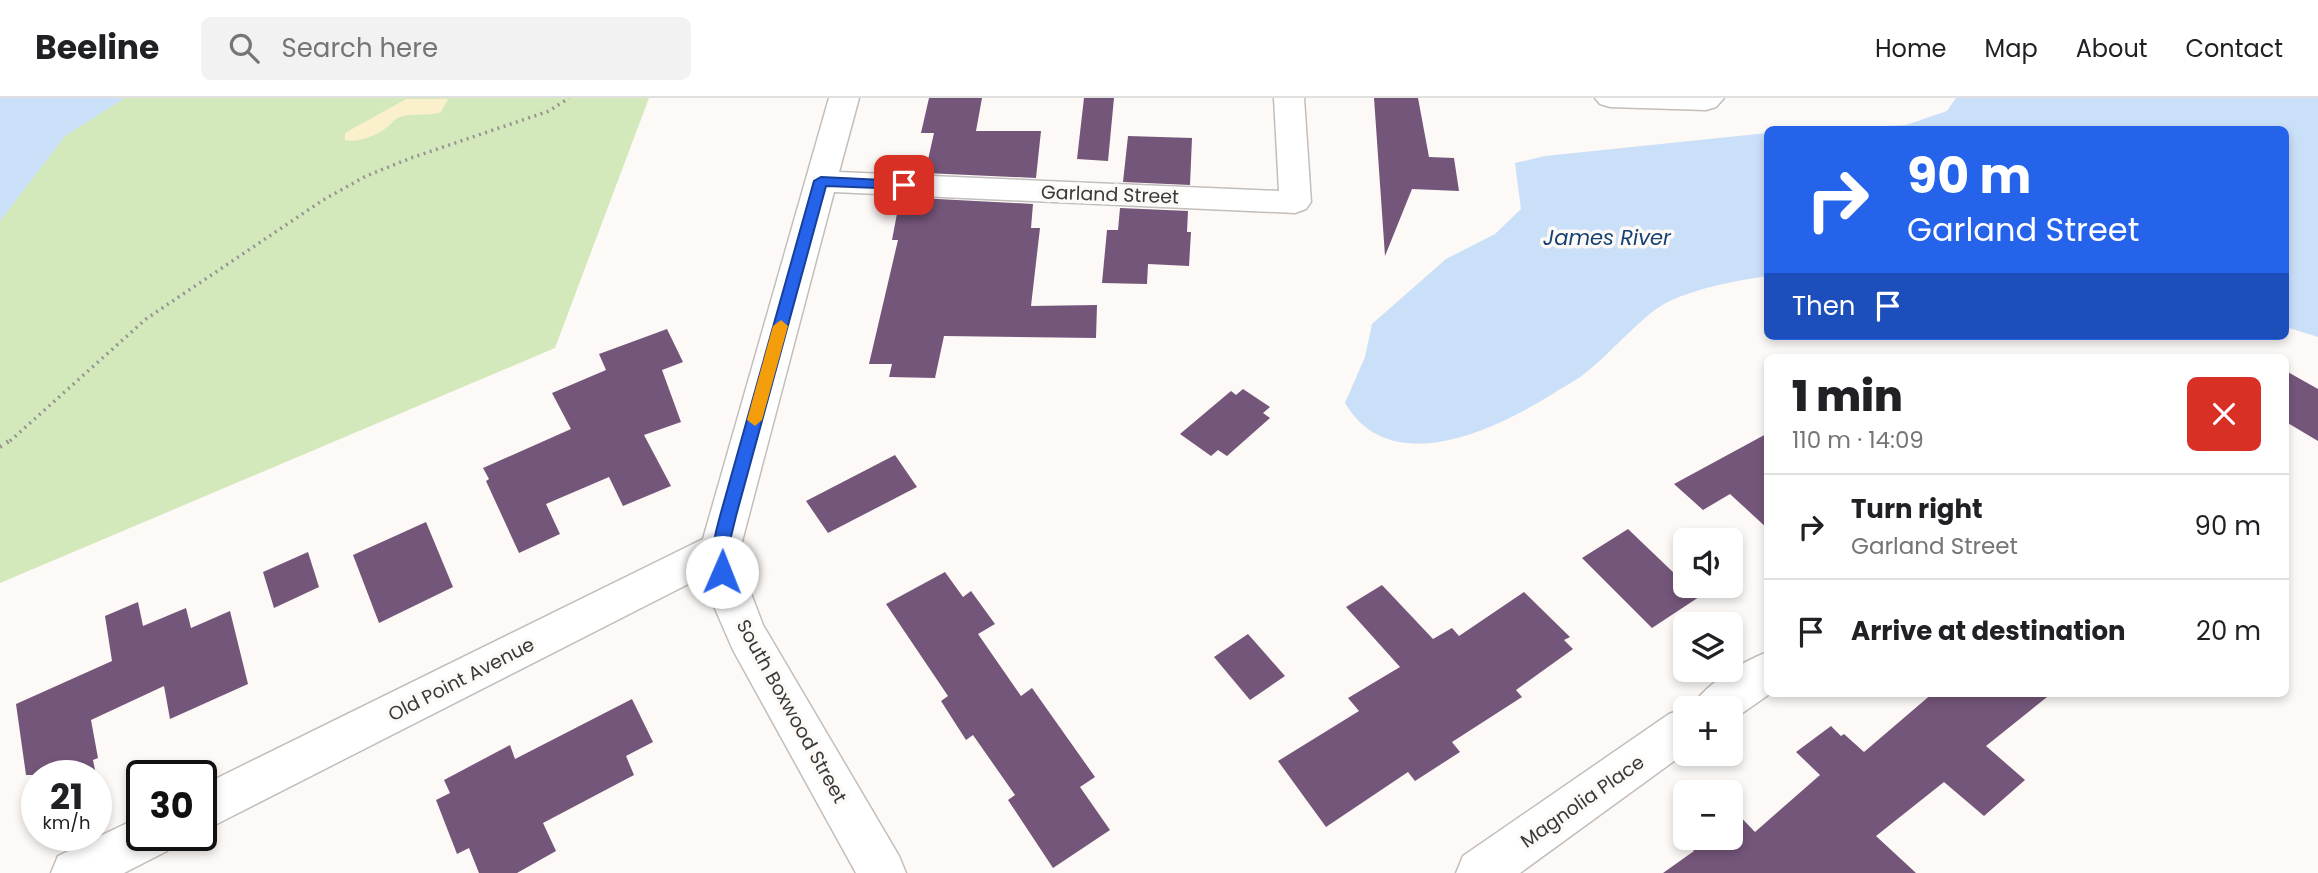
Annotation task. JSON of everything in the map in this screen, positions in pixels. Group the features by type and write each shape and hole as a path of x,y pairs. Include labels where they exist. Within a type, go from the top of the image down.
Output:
{"street":[{"name":"South Boxwood Street","path":"844,98 720,549 722,572 730,599 748,637 883,873"},
{"name":"Garland Street","path":"821,181 1295,202 1289,98"},
{"path":"1610,98 1678,102 1706,102 1709,98"},
{"name":"Old Point Avenue","path":"217,802 720,549"},
{"path":"1732,696 1764,674"},
{"name":"Magnolia Place","path":"1480,873 1673,736"},
{"path":"75,873 126,848"}],"path":[{"path":"0,447 21,433 146,319 323,200 377,172 550,111 569,98"}],"green space":[{"path":"0,98 649,98 555,348 0,583"}],"sand":[{"path":"406,99 448,99 441,112 402,116 372,136 355,141 345,140 345,133"}],"water":[{"path":"0,98 125,98 65,136 0,221"},
{"path":"1956,98 2318,98 2318,337 2289,328 2289,126 1887,126 1906,125 1947,111"},
{"name":"James River","path":"1764,133 1764,276 1705,288 1670,301 1650,314 1581,376 1531,407 1475,433 1445,441 1416,444 1389,439 1365,426 1345,403 1365,357 1372,324 1446,259 1495,234 1521,209 1515,163 1545,156"}],"building":[{"path":"929,98 982,98 976,131 1041,131 1036,178 925,173 934,133 921,133"},
{"path":"1084,98 1114,98 1108,161 1077,159"},
{"path":"1374,98 1418,98 1429,157 1454,158 1459,191 1412,189 1385,256"},
{"path":"1128,136 1192,138 1190,185 1123,182"},
{"path":"919,198 1033,204 1031,228 1040,228 1031,306 1097,305 1096,338 944,336 935,378 889,377 892,364 869,364 898,240 892,240 899,203 917,203"},
{"path":"1120,208 1188,211 1187,232 1191,232 1189,266 1148,264 1147,284 1102,283 1107,230 1118,230"},
{"path":"667,329 683,362 662,370 681,422 644,435 671,486 623,506 609,477 546,504 560,534 519,553 486,481 489,479 483,468 571,429 552,393 606,370 599,354"},
{"path":"2289,373 2318,389 2318,441 2289,424"},
{"path":"1243,389 1270,407 1263,413 1270,418 1227,456 1218,450 1211,456 1180,434 1231,391 1236,395"},
{"path":"1764,435 1764,525 1730,494 1703,510 1674,484"},
{"path":"895,455 917,487 828,533 806,501"},
{"path":"426,522 453,587 379,623 353,555"},
{"path":"1628,529 1673,572 1673,598 1697,598 1652,628 1582,558"},
{"path":"308,552 319,587 274,608 263,572"},
{"path":"945,572 963,597 971,591 995,624 978,634 1021,696 1032,688 1095,777 1080,787 1110,830 1053,868 1008,800 1015,795 973,735 966,740 941,701 948,696 886,604"},
{"path":"1382,585 1433,639 1452,628 1459,636 1524,592 1570,637 1564,640 1573,649 1516,690 1522,697 1452,742 1460,752 1415,781 1408,772 1326,827 1278,761 1359,711 1348,698 1400,667 1346,607"},
{"path":"138,602 143,626 186,608 191,628 230,611 248,684 170,719 164,686 91,720 98,758 24,760 16,704 112,661 105,616"},
{"path":"1248,634 1285,676 1250,700 1214,657"},
{"path":"1928,697 2047,697 1986,746 2025,780 1984,816 1944,782 1876,836 1916,873 1663,873 1693,850 1743,850 1743,820 1755,832 1820,775 1796,752 1831,726 1841,736 1844,734 1864,752"},
{"path":"632,699 653,742 626,756 634,775 543,823 556,851 517,873 479,873 469,848 457,854 436,800 450,793 444,780 510,745 515,759"}],"slow traffic":[{"path":"755,420 781,326"}],"route":[{"path":"722,572 720,549 728,516 821,181 904,185"}]}
